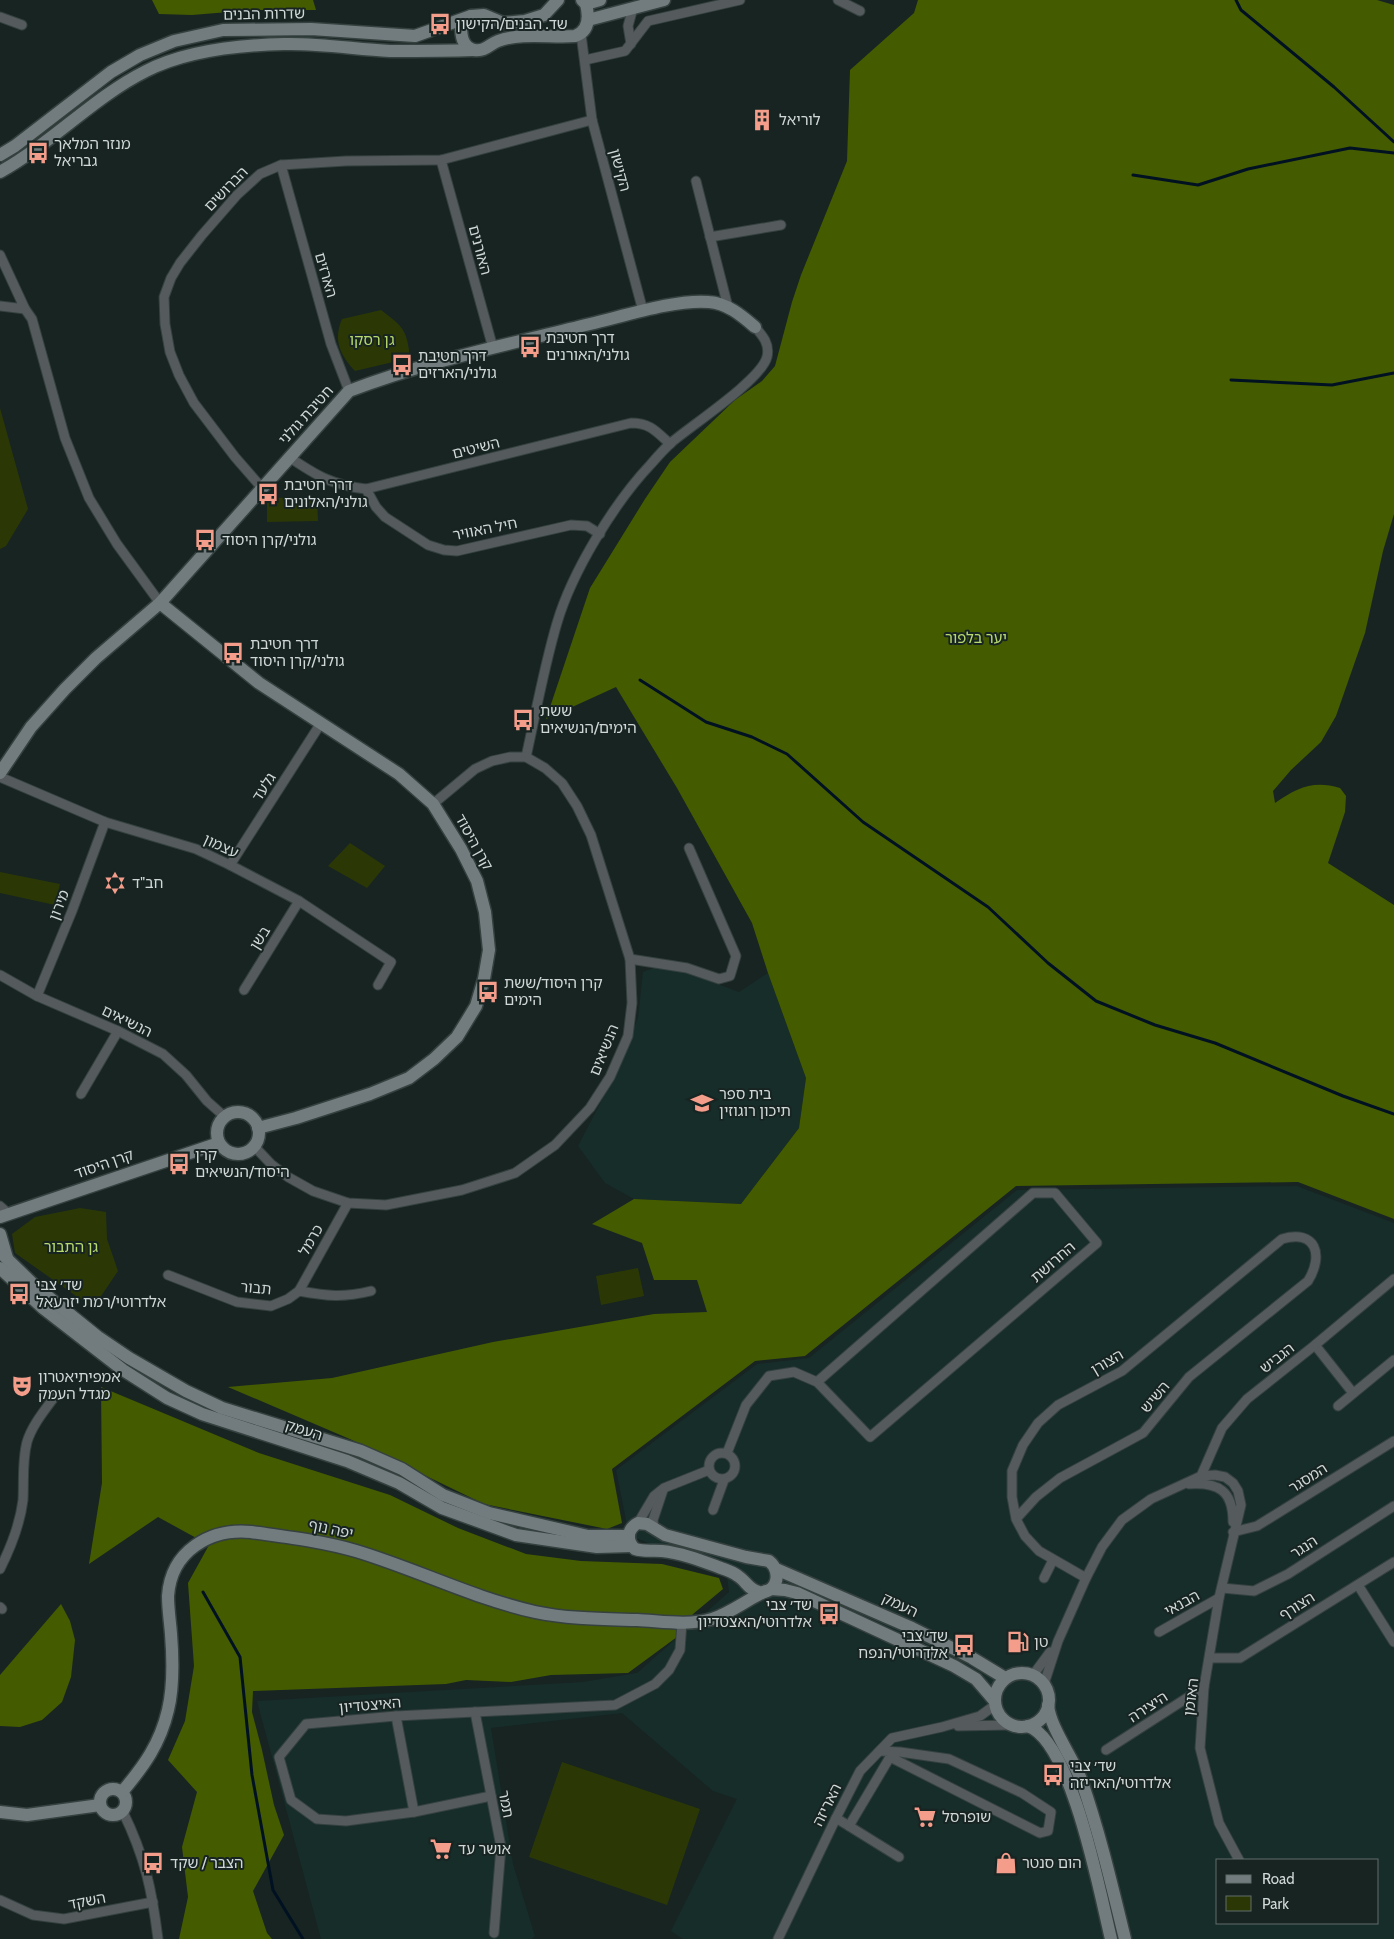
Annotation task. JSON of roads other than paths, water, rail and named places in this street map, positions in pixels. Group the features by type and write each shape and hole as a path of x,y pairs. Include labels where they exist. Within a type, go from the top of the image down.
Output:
{"main road":[{"path":"473,50 465,46 461,36 461,25 471,16 484,15 503,23 525,21 544,15 558,0"},
{"path":"581,34 587,26 588,20 584,2 600,0"},
{"path":"588,20 664,0"},
{"name":"שדרות הבנים","path":"0,154 15,146 111,72 140,55 174,41 223,30 311,30 415,36 471,16"},
{"name":"שדרות הבנים","path":"0,172 23,160 113,91 147,70 182,58 223,48 284,44 390,50 483,50 498,41 528,36 568,37 581,34"},
{"name":"חטיבת גולני","path":"0,773 32,727 65,689 96,658 160,603 349,391 381,378 493,348 643,311 692,302 711,302 728,307 755,327"},
{"name":"קרן היסוד","path":"160,603 259,682 399,774 433,804 461,849 477,881 485,912 489,950 484,979 476,1006 457,1038 409,1078 370,1094 258,1128"},
{"path":"234,1113 244,1114 252,1119 258,1128 258,1136 254,1146 244,1153 232,1154 222,1148 219,1143 217,1132 221,1121 234,1113"},
{"name":"קרן היסוד","path":"3,1213 219,1143"},
{"path":"2,1260 0,1233 3,1213"},
{"name":"העמק","path":"2,1260 12,1278 43,1308 123,1370 167,1398 202,1414 347,1461 399,1482 442,1508 516,1535 597,1547 630,1541"},
{"name":"העמק","path":"2,1260 98,1337 178,1386 222,1408 361,1451 402,1469 443,1495 490,1513 588,1536 630,1541 640,1550 673,1552 733,1572 755,1591 779,1588 797,1593 933,1654 976,1679 995,1702"},
{"path":"0,1273 12,1278"},
{"path":"630,1541 631,1529 638,1523"},
{"name":"העמק","path":"638,1523 647,1524 665,1535 746,1557 764,1559 774,1564 776,1569 912,1628 972,1658 1005,1678"},
{"name":"יפה נוף","path":"122,1792 152,1753 168,1711 173,1672 168,1610 168,1594 171,1580 184,1556 193,1547 214,1535 239,1531 251,1532 343,1547 500,1602 542,1613 570,1617 682,1622 703,1621 722,1616 750,1598 768,1590"},
{"path":"768,1590 777,1580 776,1569"},
{"path":"722,1616 739,1600 744,1590 745,1582"},
{"path":"1048,1705 1045,1714 1040,1720 1028,1726 1010,1725 1000,1717 995,1702 997,1688 1005,1678 1019,1673 1033,1675 1044,1684 1047,1691 1050,1718 1073,1760 1095,1820 1125,1939"},
{"path":"1028,1726 1039,1732 1045,1739 1062,1766 1070,1786 1082,1822 1111,1939"},
{"path":"114,1789 122,1792 127,1804 123,1812 110,1816 103,1811 100,1805 100,1798 106,1791 114,1789"},
{"path":"0,1812 27,1815 100,1805"}],"street":[{"path":"584,60 625,52 648,21 740,0"},
{"path":"838,0 860,11"},
{"path":"630,44 628,26 633,8"},
{"path":"0,17 22,24"},
{"name":"הקישון","path":"581,34 592,120 643,311"},
{"name":"הברושים","path":"262,488 235,457 194,403 170,352 165,324 164,297 171,278 180,263 202,235 237,196 260,174 281,165 346,161 442,160 592,120"},
{"name":"האורנים","path":"442,160 493,348"},
{"name":"הארזים","path":"281,165 331,344 349,391"},
{"path":"696,181 728,307"},
{"path":"710,237 781,225"},
{"path":"0,255 25,309 32,319 65,438 89,498 117,544 160,603"},
{"path":"0,306 25,309"},
{"path":"433,804 475,769 492,761 510,756 526,757 557,622 568,592 583,562 637,479 670,444 753,378 767,358 768,346 765,338 755,327"},
{"name":"השיטים","path":"289,458 321,478 343,486 366,489 631,423 643,423 654,428 670,444"},
{"name":"חיל האוויר","path":"366,489 376,507 385,517 428,545 444,550 457,551 571,525 587,526 600,534"},
{"name":"גלעד","path":"230,865 321,723"},
{"name":"הנשיאים","path":"254,1146 271,1164 288,1177 313,1191 348,1203 386,1205 462,1190 515,1173 555,1145 590,1108 610,1077 628,1036 632,1003 630,959 591,835 577,806 562,783 545,768 526,757"},
{"name":"עצמון","path":"0,777 105,822 196,849 299,901 390,962 378,985"},
{"name":"מירון","path":"37,996 72,911 105,822"},
{"path":"630,959 687,968 719,979 730,976 736,956 689,848"},
{"name":"בשן","path":"244,990 299,901"},
{"name":"הנשיאים","path":"0,975 37,996 118,1031 163,1054 186,1075 207,1101 225,1117"},
{"path":"81,1094 118,1031"},
{"name":"החרושת","path":"727,1453 746,1405 769,1376 794,1372 817,1382 870,1437 1097,1242 1055,1193 1033,1193 817,1382"},
{"name":"כרמל","path":"299,1291 348,1203"},
{"name":"הצורן","path":"1086,1578 1039,1550 1026,1536 1016,1519 1012,1497 1012,1471 1023,1445 1038,1423 1058,1406 1122,1371 1282,1239 1295,1236 1305,1239 1314,1246 1317,1262 1315,1270 1308,1281"},
{"name":"תבור","path":"168,1275 237,1302 271,1306 288,1299 299,1291"},
{"name":"הגביש","path":"1201,1476 1222,1428 1247,1399 1394,1279"},
{"name":"השיש","path":"1016,1519 1036,1497 1060,1478 1144,1433 1190,1377 1308,1281"},
{"path":"299,1291 329,1296 348,1296 371,1291"},
{"path":"1315,1345 1353,1394"},
{"path":"1338,1406 1394,1360"},
{"path":"0,1569 17,1530 22,1502 27,1442 40,1416 55,1396"},
{"name":"המסגר","path":"1233,1532 1257,1526 1394,1441"},
{"path":"713,1510 724,1480 732,1476 736,1468 734,1459 727,1453 715,1455 710,1462 709,1470 713,1476 724,1480"},
{"path":"638,1523 654,1496 664,1488 709,1470"},
{"path":"1044,1684 1058,1641 1086,1578 1102,1547 1122,1520 1151,1499 1201,1476 1215,1475 1225,1477 1233,1483 1238,1491 1241,1505 1233,1532"},
{"path":"1186,1484 1201,1483 1222,1490 1228,1496 1233,1506 1233,1532"},
{"path":"654,1529 653,1520 664,1488"},
{"name":"הנגר","path":"1222,1588 1254,1591 1288,1574 1394,1506"},
{"name":"האומן","path":"1233,1532 1219,1598 1204,1687 1200,1748 1219,1823 1238,1859"},
{"path":"1044,1578 1053,1560"},
{"name":"הצורף","path":"1210,1658 1240,1658 1394,1562"},
{"path":"1358,1584 1394,1642"},
{"name":"הבנאי","path":"1159,1632 1219,1598"},
{"name":"האיצטדיון","path":"491,1796 414,1812 346,1821 317,1819 291,1800 279,1757 306,1724 396,1716 615,1706 654,1684 669,1670 680,1650 682,1622"},
{"path":"1033,1675 1058,1641"},
{"name":"היצירה","path":"1106,1750 1204,1687"},
{"name":"האריזה","path":"778,1939 860,1771 892,1738 980,1716 995,1702"},
{"name":"תמר","path":"475,1712 501,1847 494,1933"},
{"path":"396,1716 414,1812"},
{"name":"האריזה","path":"942,1727 1010,1725"},
{"path":"880,1751 948,1759 1022,1793 1051,1812 1048,1830 1040,1833 880,1751"},
{"path":"849,1826 890,1757"},
{"path":"123,1812 145,1863 158,1939"},
{"path":"836,1818 899,1856"},
{"name":"השקד","path":"0,1900 33,1916 64,1920 153,1902"}],"waterway":[{"path":"1236,0 1241,10 1334,87 1394,142"},
{"path":"1133,175 1198,185 1248,169 1350,148 1394,153"},
{"path":"1231,380 1332,385 1394,373"},
{"path":"640,680 706,722 752,737 787,754 863,822 988,907 1048,963 1096,1001 1155,1025 1215,1043 1343,1096 1394,1114"},
{"path":"203,1592 240,1657 252,1775 273,1890 303,1939"}],"place":[{"name":"שד. הבנים/הקישון","path":"440,24"},
{"name":"לוריאל","path":"762,120"},
{"name":"מנזר המלאך גבריאל","path":"38,153"},
{"name":"דרך חטיבת גולני/האורנים","path":"530,347"},
{"name":"דרך חטיבת גולני/הארזים","path":"402,365"},
{"name":"דרך חטיבת גולני/האלונים","path":"268,494"},
{"name":"גולני/קרן היסוד","path":"205,540"},
{"name":"דרך חטיבת גולני/קרן היסוד","path":"233,653"},
{"name":"ששת הימים/הנשיאים","path":"523,720"},
{"name":"חב\"ד","path":"115,883"},
{"name":"קרן היסוד/ששת הימים","path":"488,992"},
{"name":"בית ספר תיכון רוגוזין","path":"702,1103"},
{"name":"קרן היסוד/הנשיאים","path":"179,1164"},
{"name":"שד׳ צבי אלדרוטי/רמת יזרעאל","path":"19,1294"},
{"name":"אמפיתיאטרון מגדל העמק","path":"22,1386"},
{"name":"שד׳ צבי אלדרוטי/האצטדיון","path":"829,1614"},
{"name":"טן","path":"1018,1642"},
{"name":"שד׳ צבי אלדרוטי/הנפח","path":"964,1645"},
{"name":"שד׳ צבי אלדרוטי/האריזה","path":"1053,1775"},
{"name":"שופרסל","path":"925,1817"},
{"name":"אושר עד","path":"441,1849"},
{"name":"הצבר / שקד","path":"153,1863"},
{"name":"הום סנטר","path":"1006,1863"}],"park label":[{"name":"גן רסקו","path":"372,340"},
{"name":"יער בלפור","path":"976,638"},
{"name":"גן התבור","path":"71,1247"}]}
